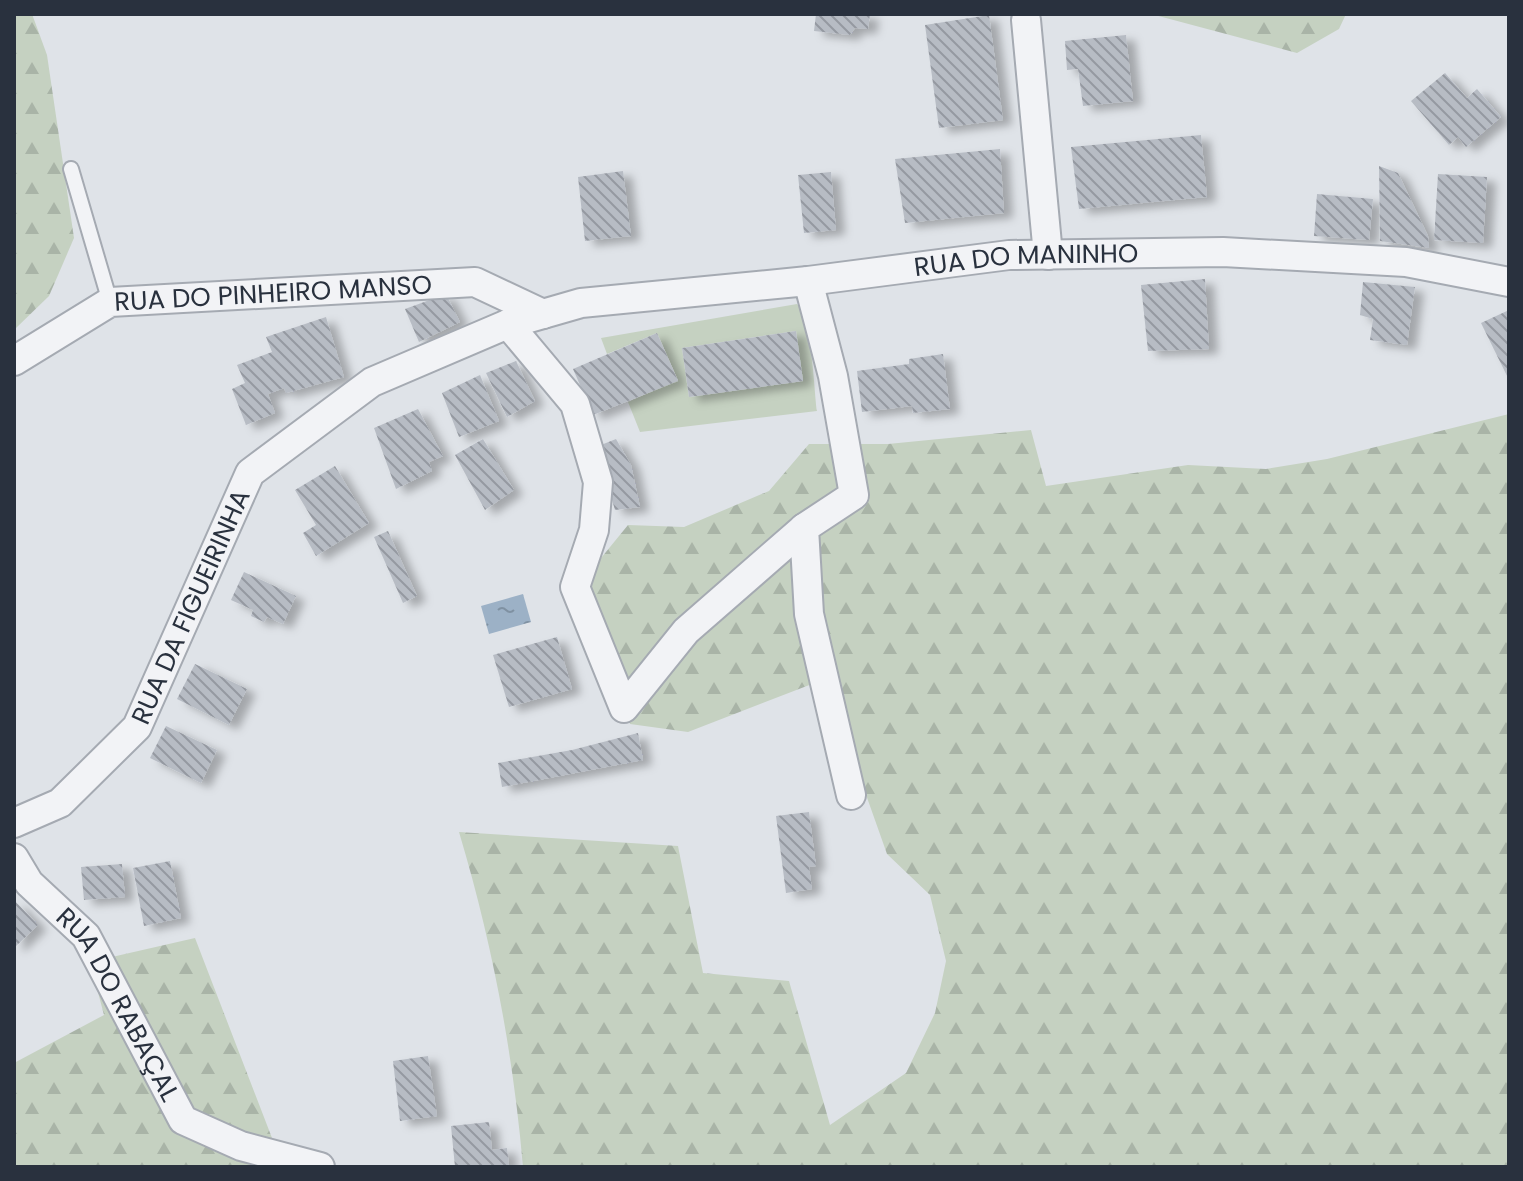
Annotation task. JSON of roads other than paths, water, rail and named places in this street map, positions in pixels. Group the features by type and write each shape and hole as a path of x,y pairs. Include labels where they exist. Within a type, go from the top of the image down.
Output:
{"street":[{"path":"1026,20 1048,255"},
{"name":"RUA DO MANINHO","path":"543,314 581,303 808,281 1009,255 1223,252 1406,262 1509,282"},
{"path":"508,324 575,404 598,482 594,530 575,587 624,708 686,631 804,528 854,495 833,376 808,281"},
{"name":"RUA DO PINHEIRO MANSO","path":"14,361 110,302 475,282 543,314"},
{"name":"RUA DA FIGUEIRINHA","path":"14,823 60,803 137,727 250,473 372,382 508,324 543,314"},
{"path":"804,528 809,614 851,795"},
{"name":"RUA DO RABAÇAL","path":"14,858 29,883 86,936 183,1120 241,1146 320,1167"}],"lane":[{"path":"71,169 110,302"}],"water":[{"path":"523,594 531,622 489,634 481,606"}]}
